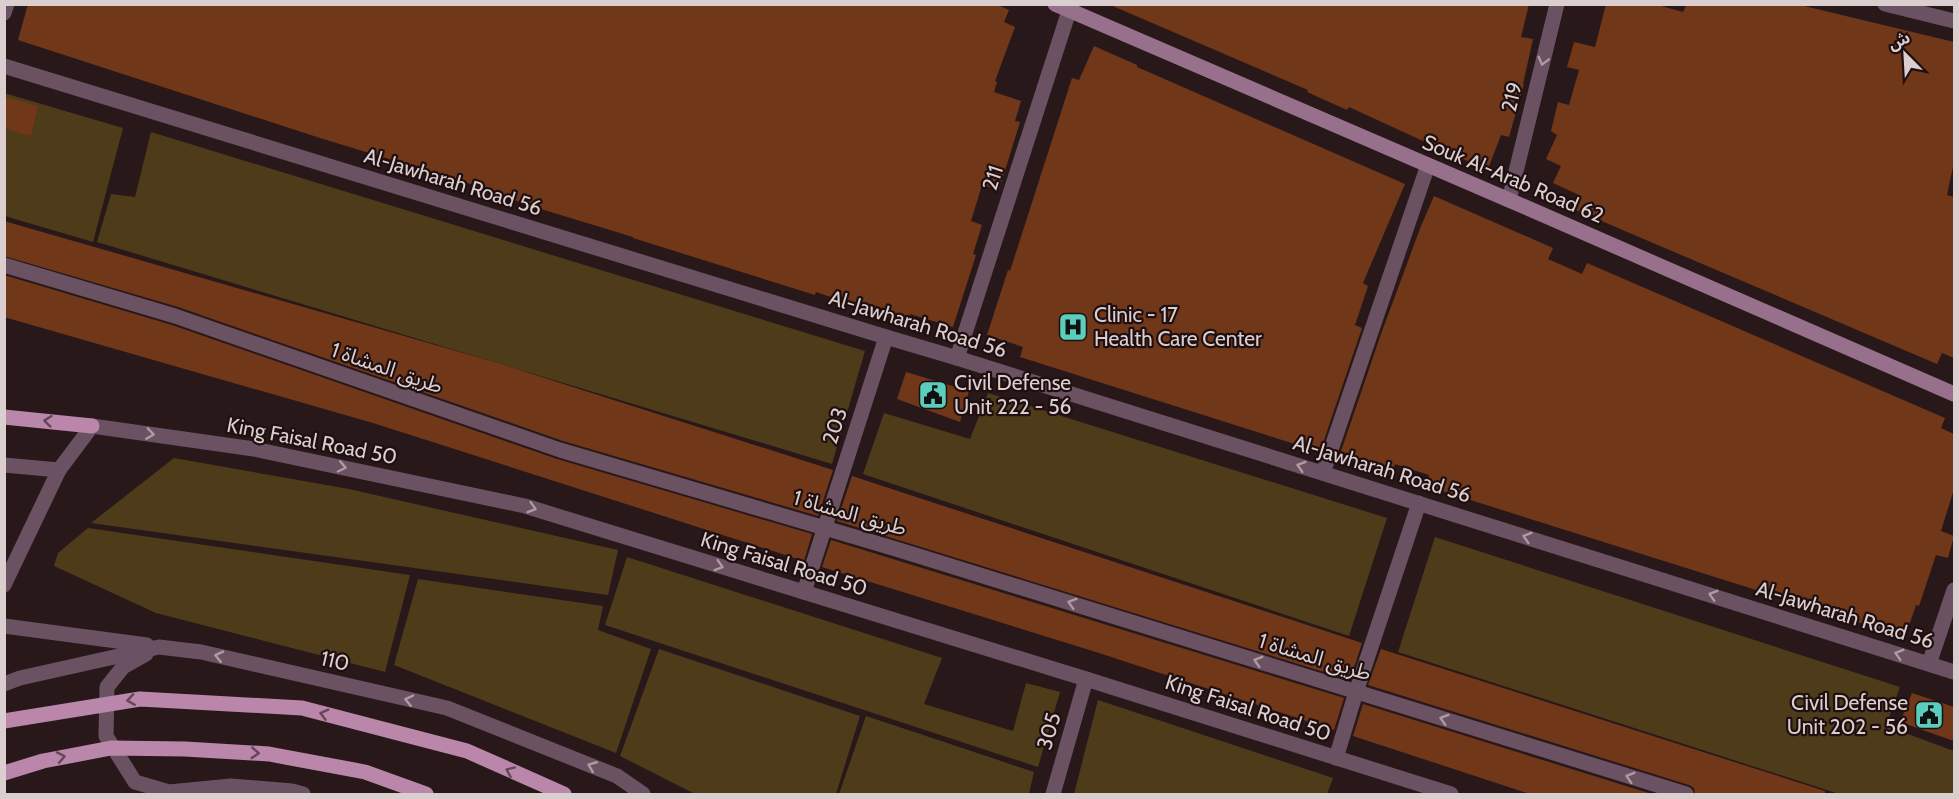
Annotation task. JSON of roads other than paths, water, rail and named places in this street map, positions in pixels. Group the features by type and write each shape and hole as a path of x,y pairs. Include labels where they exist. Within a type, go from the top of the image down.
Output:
{"main road":[{"name":"Souk Al-Arab Road 62","path":"1062,8 1954,394"},
{"path":"4,417 92,426"},
{"path":"4,721 140,699 302,708 467,751 564,795"},
{"path":"4,773 43,761 111,748 185,748 269,754 364,772 426,795"}],"street":[{"path":"4,13 7,4"},
{"name":"219","path":"1509,200 1557,4"},
{"path":"1886,4 1954,21"},
{"name":"211","path":"957,358 1062,8"},
{"name":"Al-Jawharah Road 56","path":"4,66 957,358 1954,672"},
{"path":"1323,473 1428,165"},
{"name":"طريق المشاة 1","path":"4,265 175,316 560,450 825,528 1686,795"},
{"name":"203","path":"804,592 886,337"},
{"path":"4,585 60,470 92,426"},
{"name":"King Faisal Road 50","path":"92,426 254,449 525,506 1086,679 1336,758 1427,791 1451,795"},
{"path":"4,465 60,470"},
{"path":"1336,758 1419,503"},
{"path":"1929,664 1954,590"},
{"path":"4,626 159,646"},
{"path":"159,646 123,667 107,687 106,735 135,782 170,792 231,786 292,791 303,795"},
{"name":"110","path":"4,684 20,678 159,646 201,652 447,708 617,776 643,795"},
{"name":"305","path":"1053,795 1086,679"}],"place":[{"name":"Clinic - 17 Health Care Center","path":"1073,327"},
{"name":"Civil Defense Unit 222 - 56","path":"933,395"},
{"name":"Civil Defense Unit 202 - 56","path":"1929,715"}]}
